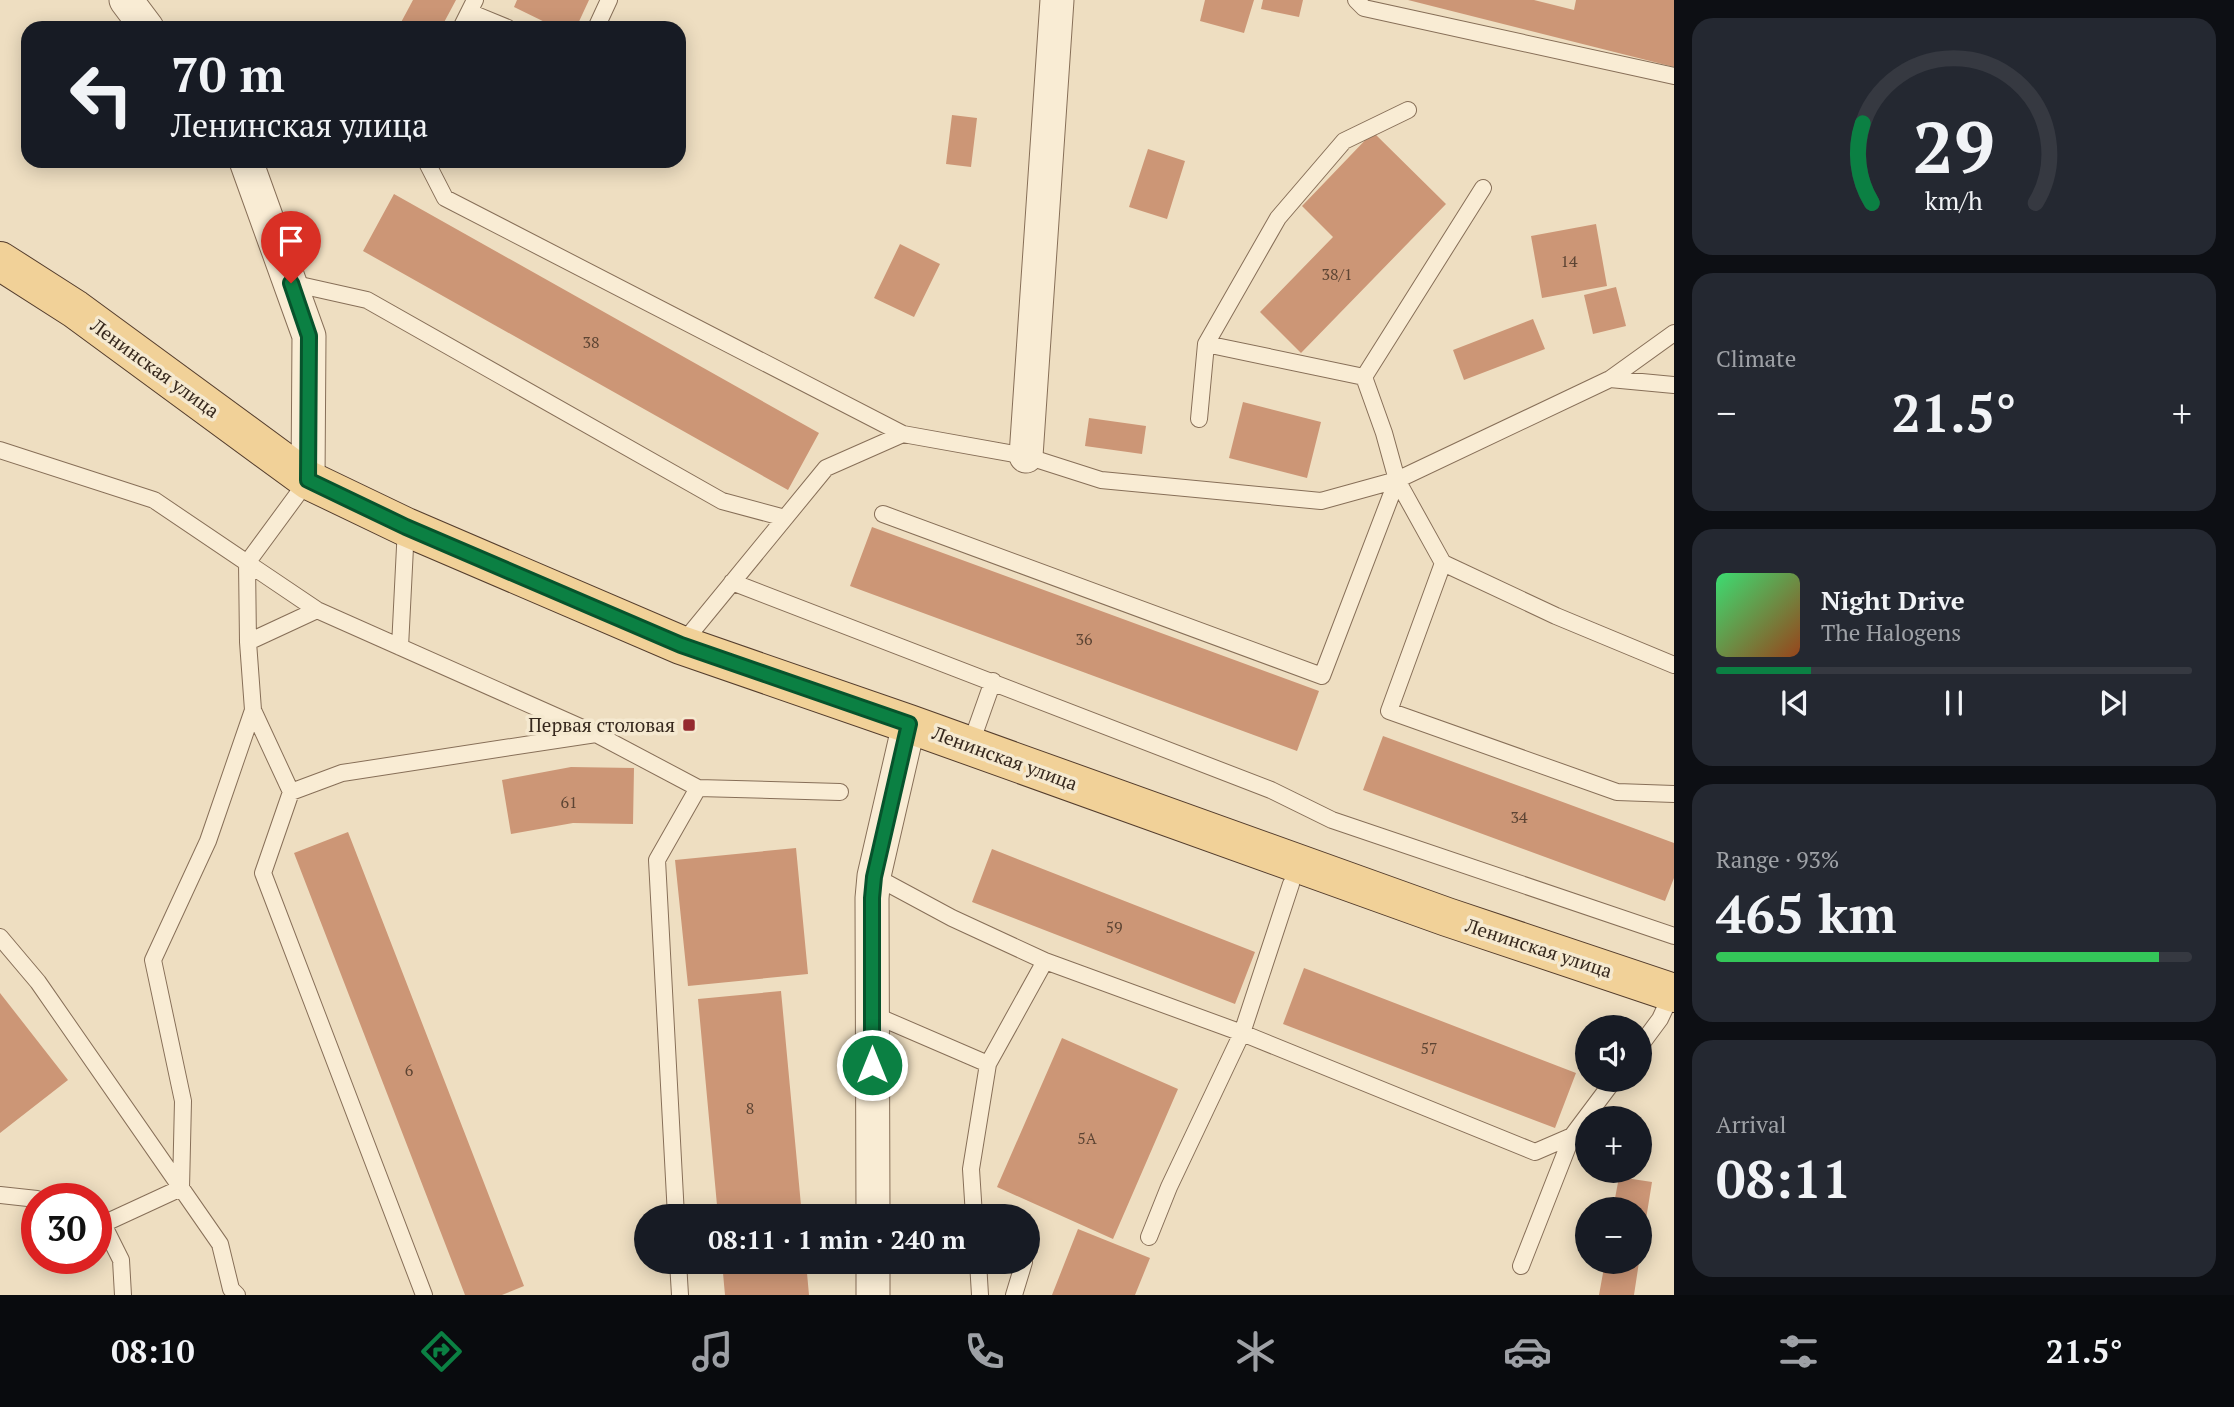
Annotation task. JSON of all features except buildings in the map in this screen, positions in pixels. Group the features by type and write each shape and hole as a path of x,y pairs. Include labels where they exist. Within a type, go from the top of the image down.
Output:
{"main road":[{"name":"Ленинская улица","path":"0,261 75,309 308,480 406,527 681,645 1447,917 1674,992"}],"street":[{"path":"126,0 142,21"},
{"path":"1026,456 1057,0"},
{"path":"249,168 309,336 308,480"},
{"path":"873,1204 872,898 874,877 909,724"},
{"path":"873,1274 873,1295"}],"lane":[{"path":"599,21 609,0"},
{"path":"1356,0 1364,8 1674,76"},
{"path":"472,6 497,21"},
{"path":"1199,419 1206,344 1278,218 1344,141 1408,110"},
{"path":"430,168 445,198 904,434 1026,456 1101,480 1321,501 1397,480 1610,379 1674,332"},
{"path":"1364,377 1483,188"},
{"path":"291,283 367,300 722,501 785,518"},
{"path":"1206,344 1364,377"},
{"path":"1364,377 1397,480 1443,563 1556,616 1674,665"},
{"path":"1610,379 1674,385"},
{"path":"681,645 826,468 904,434"},
{"path":"0,450 154,500 317,610 596,734 698,788 840,792"},
{"path":"308,480 247,563 248,642 253,709 291,792 262,873 424,1295"},
{"path":"883,514 1322,676 1397,480"},
{"path":"400,647 406,527"},
{"path":"1443,563 1389,711 1617,792 1674,794"},
{"path":"732,582 1271,790 1332,820 1674,936"},
{"path":"248,642 317,610"},
{"path":"970,746 993,681"},
{"path":"181,1188 183,1101 153,960 208,841 253,709"},
{"path":"291,792 342,773 596,734"},
{"path":"675,1204 657,860 698,788"},
{"path":"874,877 952,918 1045,961 1242,1033 1535,1152 1572,1136"},
{"path":"1149,1237 1169,1186 1242,1033 1291,884"},
{"path":"0,937 38,982 220,1244 231,1289 237,1295"},
{"path":"973,1204 971,1169 988,1064 1045,961"},
{"path":"1652,1030 1674,992"},
{"path":"872,1014 988,1064"},
{"path":"1521,1266 1572,1136 1605,1092"},
{"path":"112,1218 181,1188"},
{"path":"0,1195 21,1197"},
{"path":"112,1244 121,1260 123,1295"},
{"path":"679,1274 680,1295"},
{"path":"979,1274 980,1295"},
{"path":"1014,1295 1020,1274"}],"place":[{"name":"Первая столовая","path":"689,725"}],"route":[{"path":"291,283 309,336 308,480 406,527 681,645 909,724 874,877 872,1065"}]}
